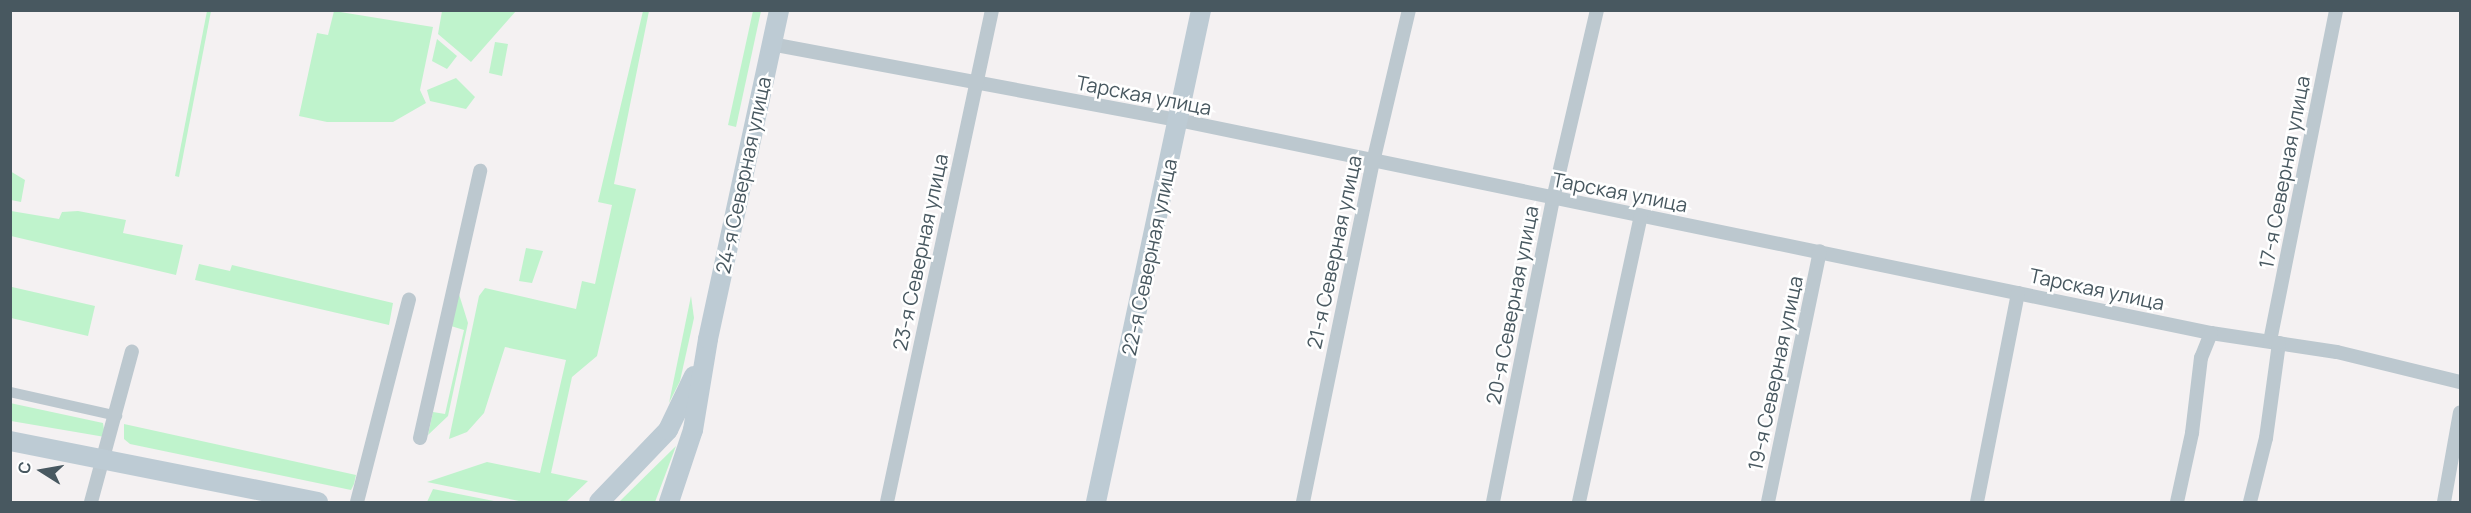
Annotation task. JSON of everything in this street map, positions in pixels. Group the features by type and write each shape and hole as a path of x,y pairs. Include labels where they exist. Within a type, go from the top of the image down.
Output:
{"main road":[{"name":"24-я Северная улица","path":"669,502 678,479 699,404 708,339 778,10"},
{"name":"22-я Северная улица","path":"1096,502 1201,10"},
{"name":"24-я Северная улица","path":"599,502 678,416 708,339"},
{"path":"10,441 280,499 318,502"},
{"path":"678,479 678,502"}],"street":[{"name":"23-я Северная улица","path":"887,502 992,10"},
{"name":"21-я Северная улица","path":"1303,502 1372,162 1409,10"},
{"name":"20-я Северная улица","path":"1493,502 1553,199 1597,10"},
{"name":"17-я Северная улица","path":"2250,502 2266,438 2275,342 2336,10"},
{"name":"Тарская улица","path":"771,44 975,84 1178,120 1553,199 1820,251 2211,333 2275,342 2460,382"},
{"path":"420,438 480,171"},
{"path":"1580,502 1641,216"},
{"name":"19-я Северная улица","path":"1768,502 1820,251"},
{"path":"1977,502 2018,293"},
{"path":"357,502 409,300"},
{"path":"2177,502 2192,433 2201,358 2211,333"},
{"path":"91,502 117,416 132,351"},
{"path":"10,392 117,416"},
{"path":"2444,502 2460,412"}],"green space":[{"path":"442,10 516,11 471,62 438,34"},
{"path":"207,11 211,11 179,177 175,176"},
{"path":"334,11 433,27 420,90 426,103 393,122 327,122 299,116 317,33 328,35"},
{"path":"643,11 649,11 614,184 636,189 597,356 572,377 551,473 588,481 566,502 524,502 427,482 487,462 540,473 566,360 505,347 484,413 467,432 449,439 479,296 485,288 576,309 582,281 595,284 612,205 598,202"},
{"path":"753,11 761,11 736,127 728,125"},
{"path":"437,39 457,56 447,69 432,61"},
{"path":"495,42 508,44 502,76 489,73"},
{"path":"456,78 475,97 466,109 430,101 427,90"},
{"path":"10,171 25,180 21,202 11,200"},
{"path":"11,211 59,219 62,212 78,211 126,220 123,233 183,245 176,275 11,236"},
{"path":"526,248 543,251 532,283 519,281"},
{"path":"199,264 230,271 232,265 393,303 389,325 195,280"},
{"path":"12,287 95,306 88,336 11,318"},
{"path":"458,291 468,323 448,416 428,435 433,412 445,414 464,330 451,326"},
{"path":"691,296 694,318 680,381 669,403"},
{"path":"10,403 103,423 105,437 11,421"},
{"path":"124,424 356,475 354,484 351,490 130,444 124,439"},
{"path":"676,446 655,502 619,502"},
{"path":"433,489 499,502 427,502"}]}
